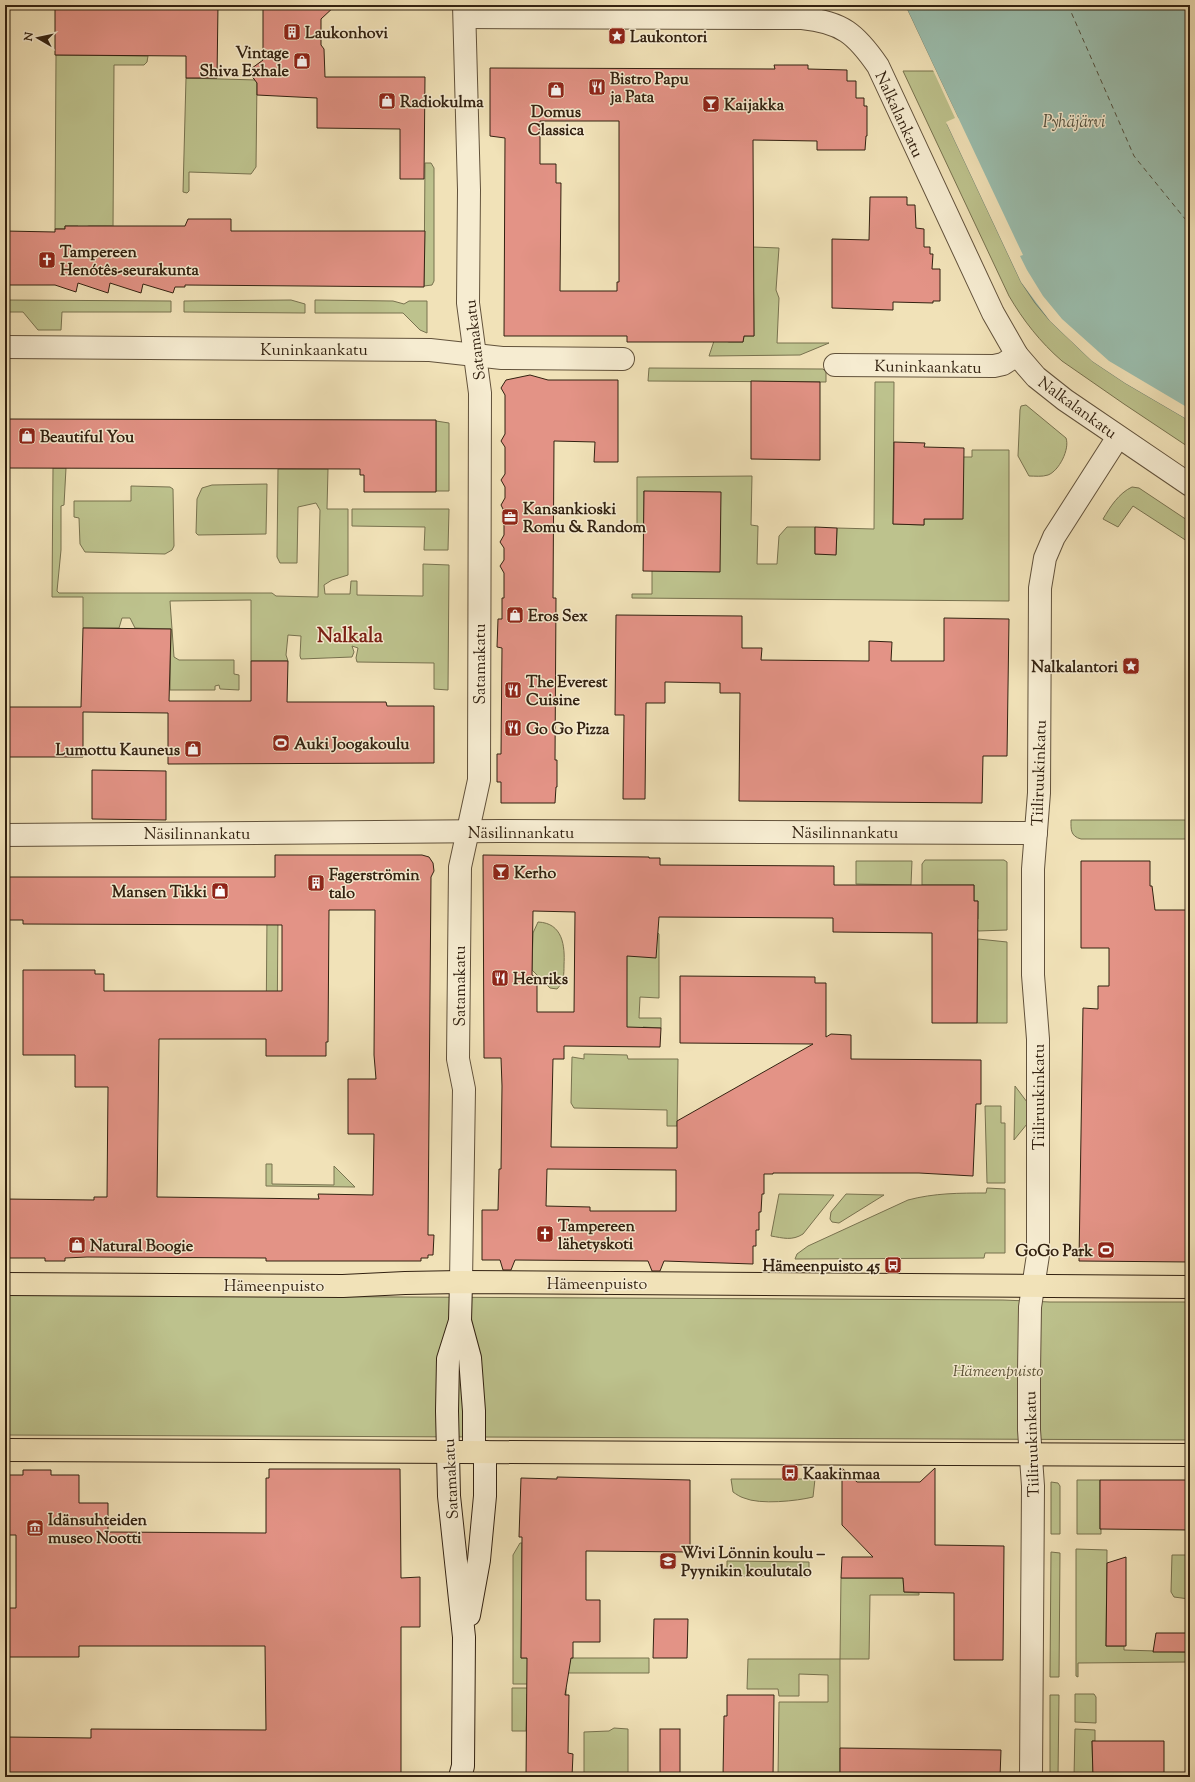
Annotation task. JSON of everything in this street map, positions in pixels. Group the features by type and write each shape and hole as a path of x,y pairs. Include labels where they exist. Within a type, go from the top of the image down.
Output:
{"main road":[{"name":"Hämeenpuisto","path":"5,1284 343,1286 461,1282 1190,1287"},
{"path":"5,1450 1190,1455"}],"street":[{"name":"Nalkalankatu","path":"464,11 802,18 827,22 840,27 862,45 878,66 990,307 1017,355 1036,377 1052,390 1118,437 1190,485"},
{"name":"Satamakatu","path":"463,1773 464,1638 449,1496 448,1359 460,1321 461,1282 464,1089 458,1059 460,867 479,780 480,393 468,303 469,190 464,11"},
{"name":"Kuninkaankatu","path":"5,347 430,350 502,358 623,359"},
{"name":"Kuninkaankatu","path":"835,365 994,366 1003,364 1017,355"},
{"name":"Tiiliruukinkatu","path":"1031,1777 1033,1486 1029,1430 1030,1307 1038,1255 1038,1039 1033,975 1033,869 1039,793 1040,592 1043,569 1049,548 1059,527 1118,437"},
{"name":"Näsilinnankatu","path":"5,835 467,832 1036,833"},
{"name":"Satamakatu","path":"460,1321 470,1358 474,1411 484,1496 479,1560 464,1638"}],"green space":[{"path":"56,55 148,56 147,62 144,65 114,65 113,229 112,226 89,226 78,229 78,226 65,226 65,229 55,229"},
{"path":"903,71 937,71 958,119 1190,409 1190,448 1062,361 1046,346 1026,322 1009,296"},
{"path":"186,78 257,80 256,167 251,174 189,172 189,191 187,193 183,192"},
{"path":"425,163 431,163 434,168 434,281 432,285 424,286"},
{"path":"753,247 779,248 776,290 779,298 777,343 829,343 800,355 709,356 715,338 729,342 743,342 744,336 754,336"},
{"path":"5,300 171,301 171,312 62,312 61,330 38,330 23,312 5,312"},
{"path":"291,300 305,304 305,313 184,312 184,301"},
{"path":"315,300 393,301 404,304 409,301 427,301 427,333 420,330 403,313 315,313"},
{"path":"649,368 823,369 826,372 826,382 648,381"},
{"path":"875,382 894,382 893,524 924,525 924,519 962,519 963,457 972,457 972,450 1009,450 1009,601 632,598 632,594 652,594 652,571 644,491 644,527 637,526 637,477 752,476 751,525 758,526 757,564 777,564 779,536 787,527 815,527 815,554 836,554 837,528 874,529"},
{"path":"1026,405 1066,438 1067,443 1063,459 1056,469 1048,475 1029,476 1018,456 1020,410 1021,406"},
{"path":"436,421 449,423 449,491 436,491"},
{"path":"53,468 66,468 64,505 61,506 61,550 57,591 59,593 272,593 276,596 318,597 320,510 316,503 298,507 297,563 280,563 277,557 278,469 328,469 327,509 348,509 348,575 332,580 324,585 325,594 350,594 351,581 357,581 357,595 423,596 423,564 449,565 448,690 434,689 434,663 357,662 356,658 358,648 352,646 354,652 352,657 301,659 301,636 288,635 286,655 288,661 251,661 251,600 170,601 174,657 179,660 234,660 234,674 239,675 239,690 220,689 219,685 215,686 215,690 170,690 171,629 135,628 130,618 122,618 119,628 83,628 83,597 52,597"},
{"path":"267,484 266,534 198,535 196,533 197,499 202,488 212,485"},
{"path":"131,486 170,487 173,489 174,546 172,550 165,554 85,552 80,544 79,518 74,517 74,501 131,501"},
{"path":"1132,487 1139,488 1190,522 1190,543 1133,506 1118,527 1103,519 1119,497"},
{"path":"352,509 449,509 448,550 424,550 425,527 352,526"},
{"path":"1071,820 1190,820 1190,839 1081,839 1077,838 1073,834 1071,829"},
{"path":"925,860 1004,860 1007,862 1007,930 978,931 974,919 978,919 978,901 974,901 974,885 922,885 922,864"},
{"path":"856,861 912,861 911,885 856,884"},
{"path":"267,914 278,914 277,1039 266,1039"},
{"path":"538,922 553,926 561,937 563,943 564,975 561,984 557,989 550,988 532,970 533,933"},
{"path":"627,925 655,930 659,934 659,998 640,997 639,1018 661,1018 661,1028 643,1027 643,1044 626,1044"},
{"path":"978,939 1007,942 1007,1023 977,1023"},
{"path":"584,1054 627,1055 628,1059 678,1059 677,1126 667,1126 667,1110 574,1108 571,1103 572,1057 584,1059"},
{"path":"1015,1086 1027,1102 1027,1124 1014,1140"},
{"path":"985,1106 1001,1106 1001,1123 1005,1123 1005,1183 987,1183"},
{"path":"266,1164 272,1164 272,1184 334,1185 334,1166 355,1187 266,1186"},
{"path":"987,1188 1005,1189 1005,1253 985,1253 984,1258 795,1259 797,1254 808,1246 908,1200 957,1193 986,1193"},
{"path":"779,1194 834,1195 803,1234 795,1238 787,1238 771,1236"},
{"path":"846,1194 884,1195 839,1223 832,1222 830,1219 831,1212"},
{"name":"Hämeenpuisto","path":"5,1295 1190,1302 1190,1440 5,1435"},
{"path":"731,1479 815,1479 813,1497 798,1500 769,1502 743,1498 733,1492"},
{"path":"1077,1480 1100,1480 1101,1534 1077,1534"},
{"path":"1051,1482 1058,1483 1060,1486 1060,1534 1051,1534"},
{"path":"520,1543 522,1543 521,1658 649,1658 649,1673 567,1673 566,1684 513,1684 513,1555"},
{"path":"1076,1549 1107,1550 1106,1646 1124,1646 1124,1650 1188,1652 1188,1662 1078,1663 1078,1677 1076,1676"},
{"path":"1051,1552 1060,1553 1059,1677 1050,1677"},
{"path":"1172,1555 1189,1555 1189,1599 1174,1597 1171,1592"},
{"path":"727,1561 809,1562 809,1577 727,1576"},
{"path":"841,1578 903,1578 904,1592 919,1593 919,1595 870,1595 869,1659 840,1659"},
{"path":"748,1659 840,1659 840,1777 778,1777 779,1702 828,1702 828,1675 799,1674 799,1696 779,1696 778,1689 747,1689"},
{"path":"512,1688 566,1688 566,1695 527,1694 526,1731 512,1731"},
{"path":"1075,1694 1094,1694 1096,1697 1096,1723 1075,1722"},
{"path":"1050,1695 1059,1695 1058,1777 1050,1777"},
{"path":"614,1728 628,1729 628,1777 584,1777 584,1732 609,1731"},
{"path":"1075,1729 1095,1730 1095,1741 1092,1741 1093,1777 1074,1777"}],"water":[{"name":"Pyhäjärvi","path":"905,5 1190,5 1190,421 1125,383 1092,361 1050,321 1035,303 1021,282 947,124 958,118"}],"pier":[{"path":"903,5 905,5 1023,255 1020,256 1043,296 1062,319 1109,361 1190,409 1190,421 1125,383 1092,361 1050,321 1021,282 946,122 955,118"}],"building":[{"path":"55,5 218,5 217,78 186,78 186,56 55,55"},
{"path":"263,5 336,5 321,19 321,45 324,49 325,77 425,77 424,179 400,179 400,129 317,128 317,98 257,95 257,83 248,71 263,60"},
{"path":"774,65 808,65 808,69 847,70 847,81 856,81 856,98 864,98 864,106 867,106 867,136 865,150 817,150 817,141 753,140 754,336 744,336 743,342 627,342 627,336 504,336 505,138 490,136 490,68 775,69","holes":["540,121 619,121 619,282 617,282 617,291 560,291 561,183 556,183 556,164 540,164"]},
{"path":"870,197 907,197 907,205 915,205 916,228 924,229 924,247 930,247 930,254 933,254 932,269 940,269 940,301 933,301 933,303 893,302 893,310 832,308 832,239 869,240"},
{"path":"188,219 231,219 231,231 425,231 424,287 185,285 185,287 175,287 173,293 143,284 141,293 110,283 108,293 78,283 76,292 55,285 5,285 5,231 55,232 55,229 65,229 65,226 185,226"},
{"path":"530,375 548,380 618,380 618,462 594,462 595,442 554,441 553,598 556,598 555,760 557,760 557,787 555,803 501,803 501,782 497,782 497,754 501,754 502,648 497,647 498,619 502,619 502,598 504,598 504,573 500,566 504,560 504,548 500,542 504,535 504,511 501,505 505,498 505,487 501,480 505,474 505,447 501,441 505,434 505,395 501,388 506,380"},
{"path":"751,381 820,382 820,460 751,459"},
{"path":"5,419 436,420 436,492 364,492 364,475 360,475 360,469 5,468"},
{"path":"894,442 925,443 924,447 964,448 963,519 924,519 924,525 893,524"},
{"path":"644,491 721,492 720,572 643,571"},
{"path":"815,527 837,528 836,555 815,554"},
{"path":"616,615 742,616 742,648 762,648 761,660 869,661 869,641 892,642 891,661 944,661 944,618 1009,619 1007,756 983,756 982,803 739,801 740,693 720,693 720,683 665,682 665,703 646,703 645,799 623,799 624,715 615,715"},
{"path":"83,628 171,629 169,701 251,701 251,661 288,661 287,702 386,702 387,706 434,706 434,763 168,764 168,713 83,712 83,757 5,757 5,707 81,707"},
{"path":"92,770 166,771 166,820 92,819"},
{"path":"275,855 422,855 429,857 433,863 434,871 431,877 428,1235 434,1235 433,1255 428,1255 428,1258 421,1258 421,1261 266,1261 266,1258 87,1257 65,1258 65,1261 45,1261 45,1258 5,1258 5,1199 94,1200 94,1197 107,1197 108,1087 75,1087 75,1055 23,1055 23,970 95,970 95,974 104,974 104,991 282,991 282,925 23,924 23,920 5,920 5,877 275,877","holes":["329,910 375,910 374,1055 376,1079 348,1079 348,1134 374,1134 373,1195 318,1194 319,1199 157,1197 159,1039 266,1039 266,1056 326,1056 326,1042 328,1042"]},
{"path":"483,855 649,857 660,858 660,865 834,866 834,885 974,885 974,901 978,901 977,1023 932,1023 932,933 833,932 833,918 659,917 656,958 627,956 627,1027 661,1028 660,1047 564,1046 564,1059 553,1059 551,1147 677,1148 677,1121 813,1044 680,1043 680,976 815,977 815,983 826,983 826,1037 831,1034 851,1035 851,1059 981,1060 981,1104 976,1104 973,1176 919,1173 764,1174 764,1194 762,1194 761,1212 759,1212 759,1230 756,1230 756,1246 753,1246 753,1264 664,1261 660,1271 652,1271 648,1261 515,1260 511,1270 503,1270 500,1260 482,1260 482,1210 498,1210 499,1169 501,1169 502,1086 501,1058 484,1058","holes":["533,911 575,912 574,1012 537,1012 537,978 532,975","547,1169 676,1170 676,1211 590,1211 590,1207 546,1206"]},
{"path":"1081,861 1150,861 1150,886 1152,886 1155,910 1190,910 1190,1262 1079,1261 1083,1008 1098,1009 1098,986 1109,986 1109,948 1081,948"},
{"path":"842,1468 857,1482 920,1482 935,1468 935,1545 1004,1546 1003,1660 954,1660 954,1593 904,1592 903,1578 841,1578 842,1557 873,1557 842,1525"},
{"path":"269,1469 400,1469 401,1578 420,1577 420,1627 401,1627 401,1777 5,1777 5,1737 91,1738 91,1729 266,1730 265,1646 79,1646 79,1657 5,1657 5,1608 16,1608 16,1535 5,1535 5,1475 23,1475 23,1470 51,1470 51,1475 79,1475 79,1503 108,1503 108,1532 266,1533 266,1478 269,1478"},
{"path":"557,1477 690,1480 690,1552 586,1551 586,1600 600,1600 600,1642 573,1642 573,1658 571,1658 565,1695 569,1695 568,1753 573,1754 572,1777 526,1777 527,1658 521,1658 522,1537 519,1537 521,1478 557,1479"},
{"path":"1100,1480 1190,1480 1190,1530 1100,1529"},
{"path":"1126,1557 1126,1646 1106,1646 1107,1563"},
{"path":"654,1619 688,1619 687,1658 653,1658"},
{"path":"1156,1633 1188,1633 1188,1652 1153,1652"},
{"path":"727,1695 774,1695 773,1777 723,1777 724,1716 727,1716"},
{"path":"660,1729 680,1729 680,1777 660,1777"},
{"path":"1092,1741 1164,1741 1164,1777 1093,1777"},
{"path":"840,1748 1001,1750 1000,1777 840,1777"}],"ferry route":[{"path":"1068,5 1134,156 1190,225"}],"place":[{"name":"Laukonhovi","path":"292,32"},
{"name":"Laukontori","path":"617,36"},
{"name":"Vintage Shiva Exhale","path":"302,61"},
{"name":"Bistro Papu ja Pata","path":"597,87"},
{"name":"Domus Classica","path":"556,90"},
{"name":"Radiokulma","path":"387,101"},
{"name":"Kaijakka","path":"711,104"},
{"name":"Tampereen Henótês-seurakunta","path":"47,260"},
{"name":"Beautiful You","path":"27,436"},
{"name":"Kansankioski Romu & Random","path":"510,517"},
{"name":"Eros Sex","path":"515,615"},
{"name":"Nalkalantori","path":"1131,666"},
{"name":"The Everest Cuisine","path":"513,690"},
{"name":"Go Go Pizza","path":"513,728"},
{"name":"Auki Joogakoulu","path":"281,743"},
{"name":"Lumottu Kauneus","path":"193,749"},
{"name":"Kerho","path":"501,872"},
{"name":"Fagerströmin talo","path":"316,883"},
{"name":"Mansen Tikki","path":"220,891"},
{"name":"Henriks","path":"500,978"},
{"name":"Tampereen lähetyskoti","path":"545,1234"},
{"name":"Natural Boogie","path":"77,1245"},
{"name":"GoGo Park","path":"1106,1250"},
{"name":"Hämeenpuisto 45","path":"893,1265"},
{"name":"Kaakinmaa","path":"790,1473"},
{"name":"Idänsuhteiden museo Nootti","path":"35,1528"},
{"name":"Wivi Lönnin koulu – Pyynikin koulutalo","path":"668,1561"}],"district":[{"name":"Nalkala","path":"350,635"}]}
